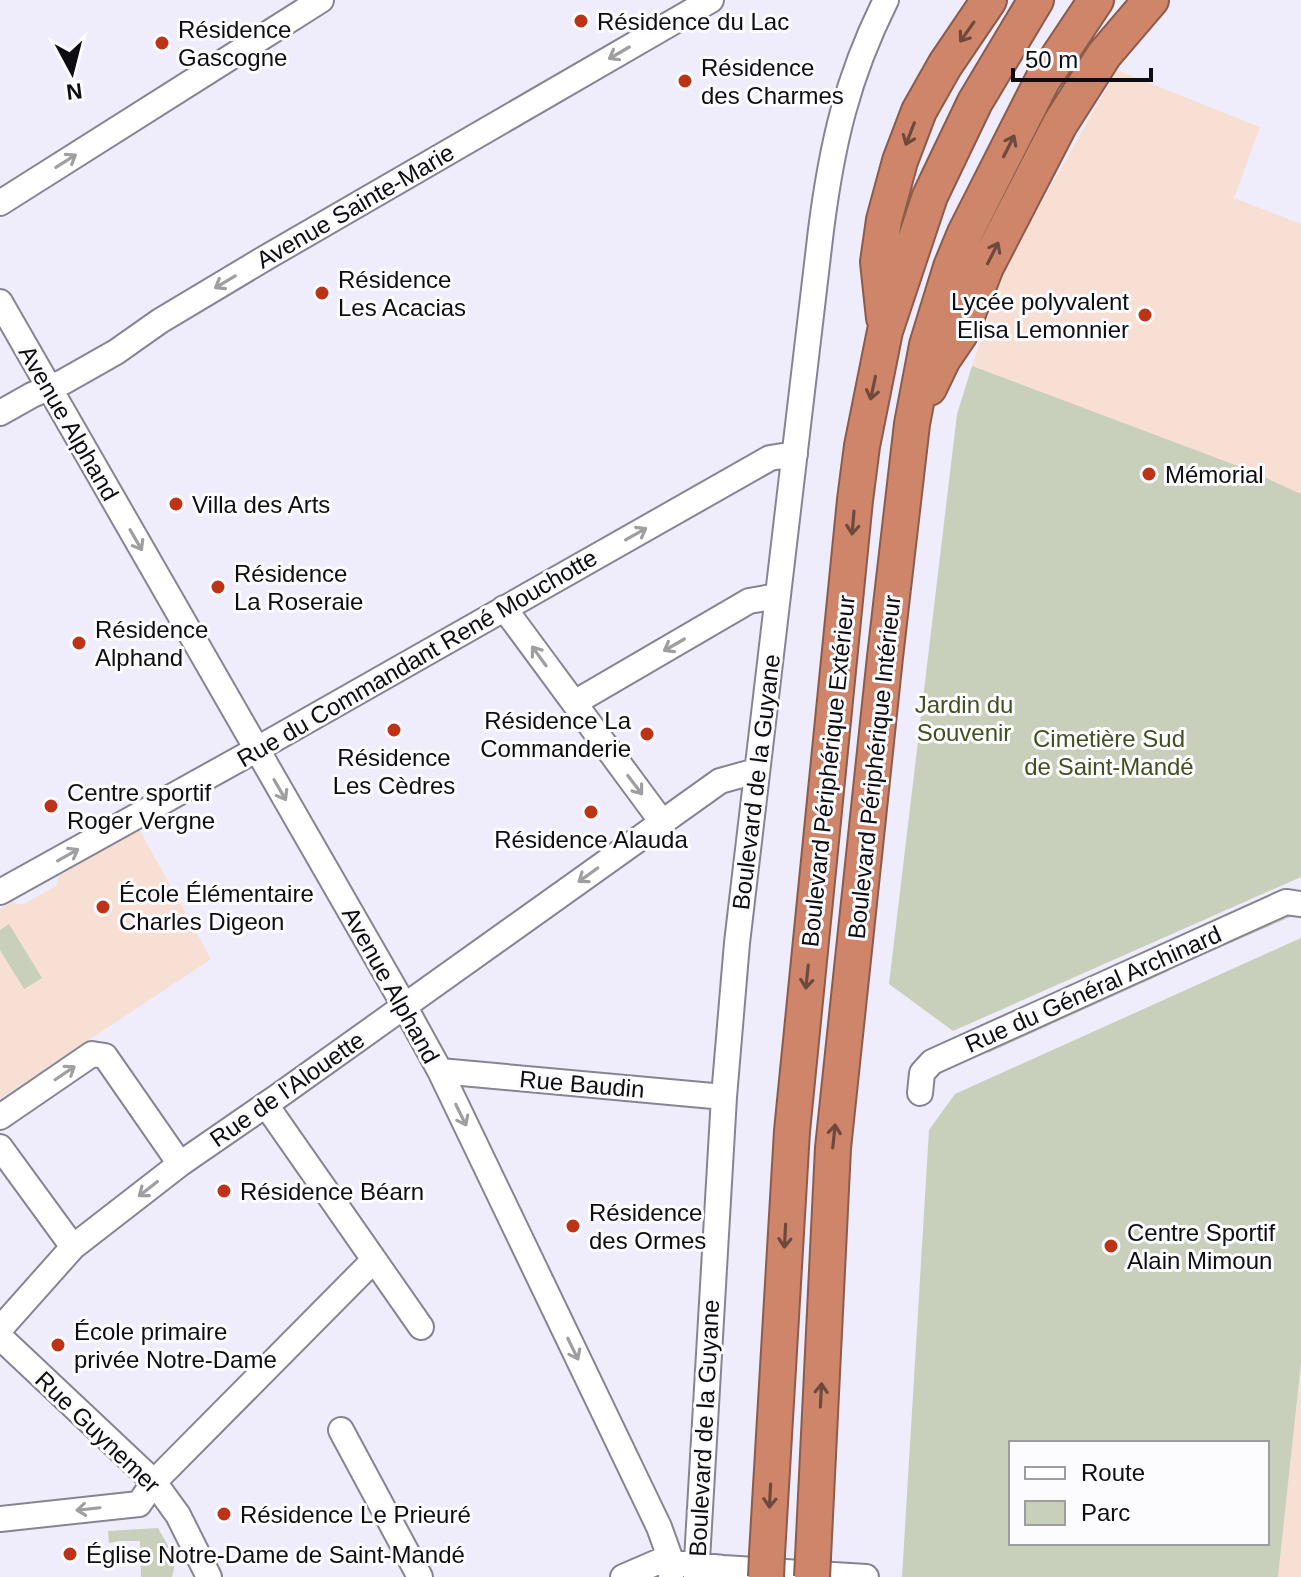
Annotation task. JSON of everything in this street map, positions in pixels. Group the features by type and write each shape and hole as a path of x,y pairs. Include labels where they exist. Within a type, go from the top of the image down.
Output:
{"highway":[{"path":"885,331 878,262 884,220 900,161 919,111 945,65 989,0"},
{"name":"Boulevard Périphérique Extérieur","path":"766,1565 793,1116 862,446 885,331 930,196 975,102 1036,0"},
{"name":"Boulevard Périphérique Intérieur","path":"812,1567 833,1148 912,424 927,345 965,233 1042,81 1096,0"},
{"path":"912,424 943,359 960,334 986,267 1060,124 1104,55 1151,0"}],"street":[{"path":"0,203 321,0"},
{"name":"Avenue Sainte-Marie","path":"0,413 103,359 267,257 711,0"},
{"name":"Boulevard de la Guyane","path":"684,1571 735,957 824,206 843,105 886,0"},
{"name":"Avenue Alphand","path":"0,302 440,1071 653,1513 684,1571"},
{"name":"Rue du Commandant René Mouchotte","path":"0,892 770,458 795,454"},
{"path":"574,703 749,601 778,596"},
{"path":"504,608 662,822"},
{"name":"Rue de l'Alouette","path":"0,1329 73,1247 180,1164 720,781 756,771"},
{"name":"Rue du Général Archinard","path":"920,1093 922,1073 932,1062 1294,903"},
{"path":"0,1117 92,1054 105,1056 180,1164"},
{"name":"Rue Baudin","path":"440,1071 724,1097"},
{"path":"266,1105 421,1327"},
{"path":"0,1147 73,1247"},
{"path":"0,1519 139,1504 154,1482 374,1260"},
{"name":"Rue Guynemer","path":"0,1337 154,1482 178,1515 209,1577"},
{"path":"341,1430 420,1577"},
{"path":"623,1577 660,1561 684,1571 866,1577"}],"shaded area":[{"name":"Lycée polyvalent Elisa Lemonnier","path":"1117,70 1260,127 1234,198 1301,224 1301,503 972,366 1006,265"},
{"path":"139,829 211,959 0,1099 0,909 14,901 24,904 56,886 59,876"},
{"path":"1301,1363 1301,1577 1278,1577"}],"green space":[{"name":"Cimetière Sud de Saint-Mandé","path":"972,366 1251,471 1301,494 1301,877 953,1031 889,984 957,414"},
{"path":"1294,909 1297,914 1189,961 1186,959"},
{"path":"9,924 42,978 24,989 0,950 0,930"},
{"name":"Centre Sportif Alain Mimoun","path":"1301,938 1301,1363 1278,1577 902,1577 929,1130 955,1094"},
{"path":"1169,968 1169,971 988,1053 985,1047"},
{"path":"158,1528 176,1560 172,1577 141,1577 140,1541 109,1543 108,1531"}],"place":[{"name":"Résidence du Lac","path":"581,21"},
{"name":"Résidence Gascogne","path":"162,43"},
{"name":"Résidence des Charmes","path":"685,81"},
{"name":"Résidence Les Acacias","path":"322,293"},
{"name":"Lycée polyvalent Elisa Lemonnier","path":"1145,315"},
{"name":"Mémorial","path":"1149,474"},
{"name":"Villa des Arts","path":"176,504"},
{"name":"Résidence La Roseraie","path":"218,587"},
{"name":"Résidence Alphand","path":"79,643"},
{"name":"Résidence Les Cèdres","path":"394,730"},
{"name":"Résidence La Commanderie","path":"647,734"},
{"name":"Centre sportif Roger Vergne","path":"51,806"},
{"name":"Résidence Alauda","path":"591,812"},
{"name":"École Élémentaire Charles Digeon","path":"103,907"},
{"name":"Résidence Béarn","path":"224,1191"},
{"name":"Résidence des Ormes","path":"573,1226"},
{"name":"Centre Sportif Alain Mimoun","path":"1111,1246"},
{"name":"École primaire privée Notre-Dame","path":"58,1345"},
{"name":"Résidence Le Prieuré","path":"224,1514"},
{"name":"Église Notre-Dame de Saint-Mandé","path":"70,1554"}],"park label":[{"name":"Jardin du Souvenir","path":"964,718"}]}
